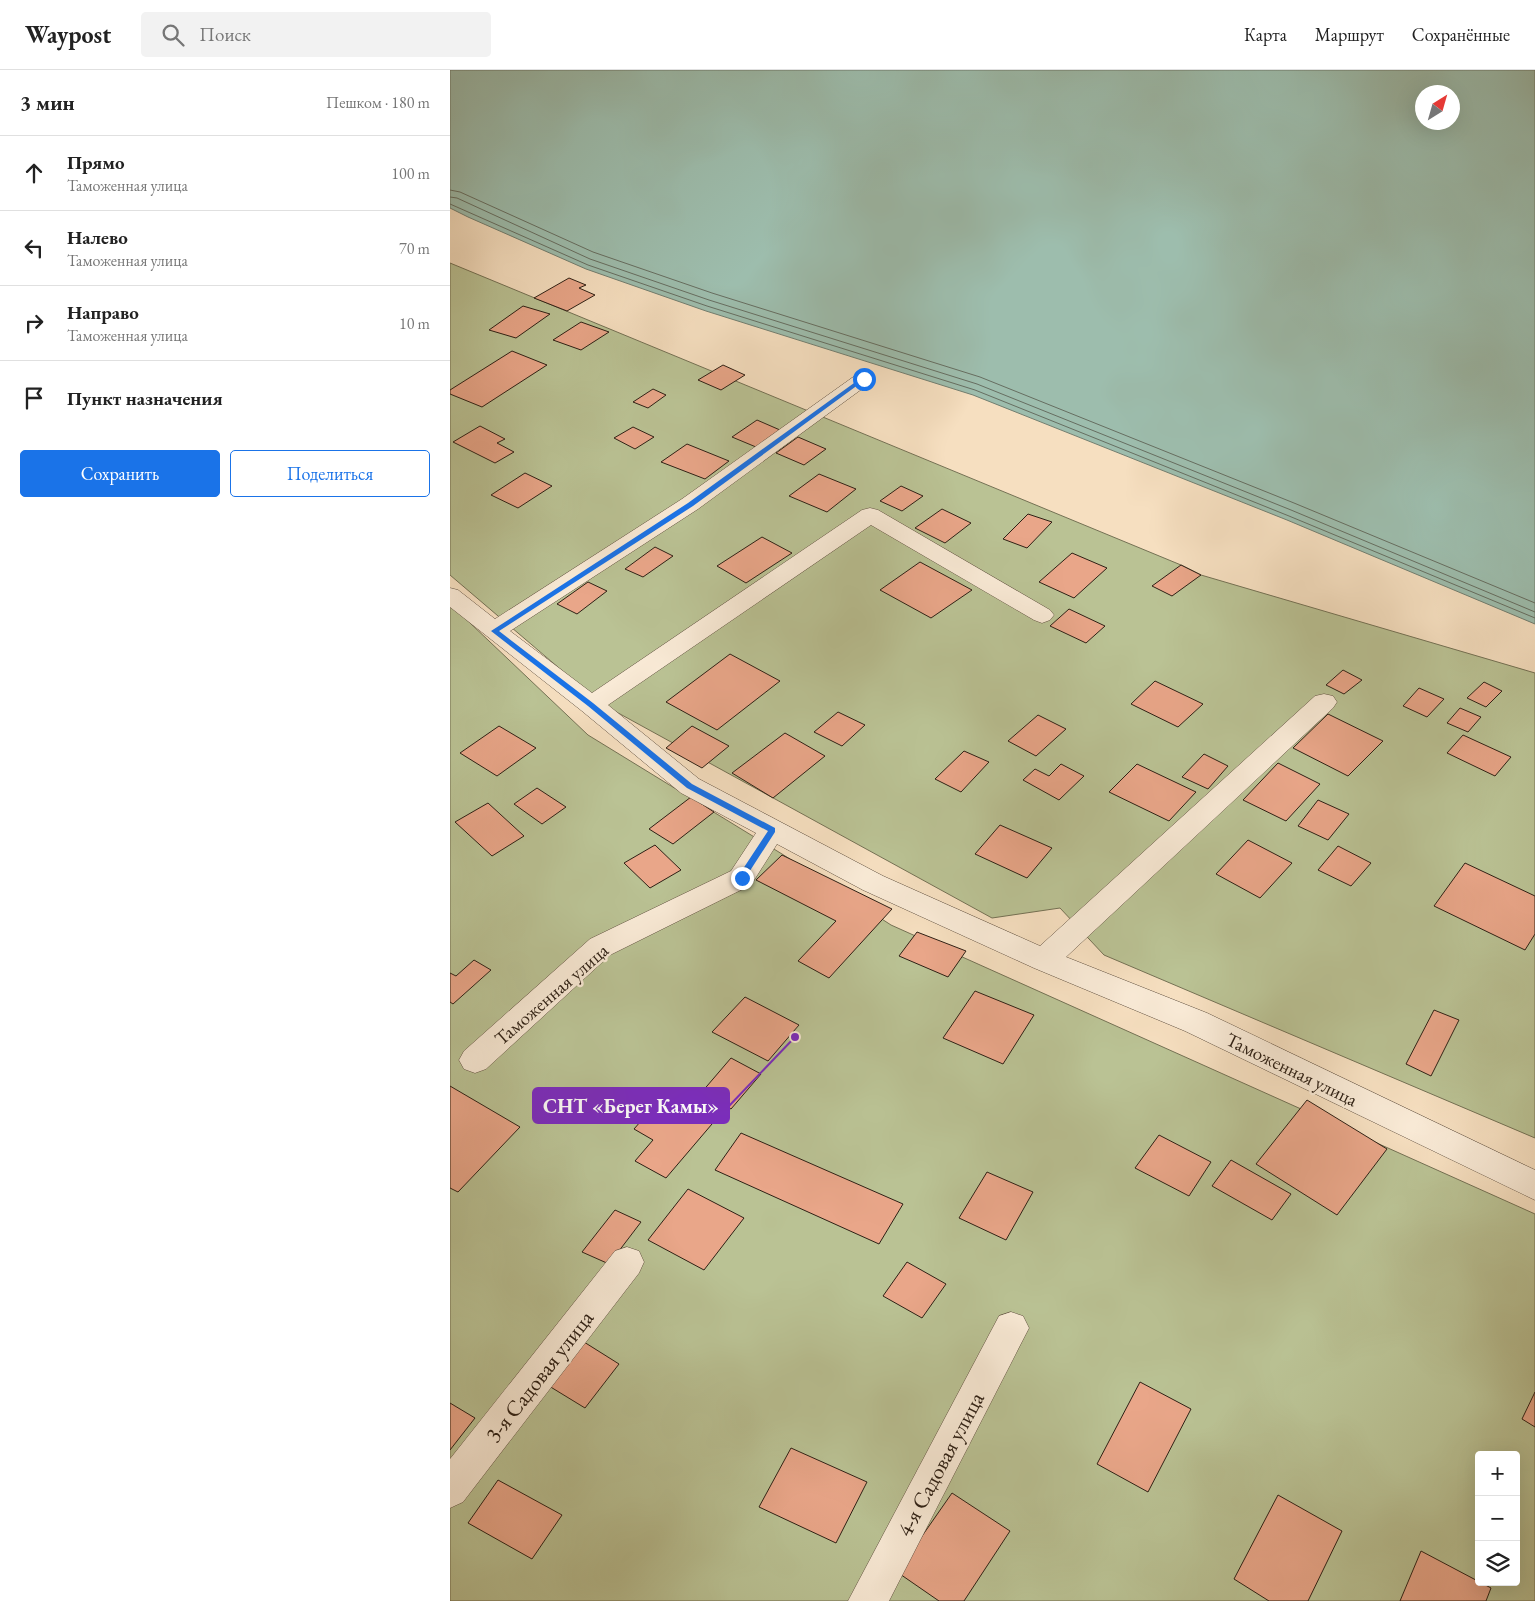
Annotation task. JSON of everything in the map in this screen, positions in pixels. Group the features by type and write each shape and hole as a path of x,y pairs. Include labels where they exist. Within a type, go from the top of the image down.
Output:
{"street":[{"path":"494,631 690,504 864,379"},
{"path":"591,705 870,515 1042,615"},
{"name":"Таможенная улица","path":"450,595 591,705 690,786 873,883 1044,960 1196,1022 1535,1186"},
{"path":"1044,960 1324,702"},
{"name":"Таможенная улица","path":"475,1060 600,947 742,878 772,830"},
{"name":"3-я Садовая улица","path":"450,1489 627,1262"},
{"name":"4-я Садовая улица","path":"868,1601 1011,1328"}],"green space":[{"path":"450,263 1181,565 1201,575 1535,673 1535,1138 1104,955 1060,908 992,918 600,703 450,575"},
{"path":"450,604 588,735 782,854 891,925 1535,1214 1535,1601 450,1601"}],"water":[{"path":"450,70 1535,70 1535,624 1287,520 973,395 706,311 586,269 450,208"}],"building":[{"path":"569,278 586,285 579,288 595,295 567,311 534,298"},
{"path":"523,306 550,314 516,338 489,330"},
{"path":"581,322 609,332 581,350 553,340"},
{"path":"512,351 547,365 482,407 450,394 450,390"},
{"path":"723,365 745,375 721,390 698,380"},
{"path":"653,389 666,395 648,408 633,402"},
{"path":"757,420 780,430 756,447 732,437"},
{"path":"480,426 505,439 497,443 514,452 495,463 453,442"},
{"path":"633,427 654,437 635,449 614,438"},
{"path":"798,437 826,449 804,465 776,453"},
{"path":"687,444 729,461 705,479 661,462"},
{"path":"525,473 552,486 518,508 491,495"},
{"path":"819,474 856,489 827,512 789,496"},
{"path":"901,486 923,496 902,511 880,501"},
{"path":"942,509 971,523 945,543 915,528"},
{"path":"1028,514 1052,522 1027,548 1003,539"},
{"path":"762,537 792,553 746,583 717,566"},
{"path":"655,547 673,556 643,577 625,569"},
{"path":"1072,553 1107,568 1074,598 1039,582"},
{"path":"920,562 972,590 931,618 880,590"},
{"path":"1181,565 1201,575 1172,596 1152,586"},
{"path":"588,582 607,591 577,614 557,604"},
{"path":"1069,609 1105,626 1086,643 1050,626"},
{"path":"730,654 780,681 717,730 666,702"},
{"path":"1343,670 1362,680 1344,694 1326,685"},
{"path":"1155,681 1203,704 1178,727 1131,704"},
{"path":"1484,682 1502,691 1486,707 1467,698"},
{"path":"1419,688 1444,699 1427,717 1403,706"},
{"path":"1460,708 1481,717 1468,732 1447,723"},
{"path":"838,712 865,725 842,746 814,732"},
{"path":"1328,714 1383,741 1348,776 1293,748"},
{"path":"1038,715 1066,729 1036,756 1008,741"},
{"path":"499,726 536,748 497,776 460,753"},
{"path":"692,726 729,746 702,768 666,748"},
{"path":"785,733 825,756 773,798 732,773"},
{"path":"1463,735 1511,757 1495,776 1447,753"},
{"path":"964,751 989,762 961,792 935,779"},
{"path":"1204,754 1228,766 1208,789 1182,777"},
{"path":"1278,763 1320,784 1286,821 1243,800"},
{"path":"1061,764 1084,776 1059,800 1023,780 1035,769 1049,776"},
{"path":"1137,764 1196,792 1169,821 1109,792"},
{"path":"537,788 566,807 542,824 514,804"},
{"path":"691,797 714,812 673,844 649,829"},
{"path":"1318,800 1349,814 1328,840 1298,826"},
{"path":"488,803 524,836 492,856 455,822"},
{"path":"1000,825 1052,848 1027,878 975,854"},
{"path":"1248,840 1292,863 1260,898 1216,874"},
{"path":"655,845 681,870 650,888 624,863"},
{"path":"1338,846 1371,863 1351,886 1318,870"},
{"path":"782,855 892,909 829,978 798,961 836,921 756,880"},
{"path":"1465,863 1535,896 1535,934 1525,950 1434,906"},
{"path":"917,932 966,951 948,977 899,956"},
{"path":"474,960 491,970 453,1004 450,1002 450,973 456,976"},
{"path":"975,991 1034,1015 1003,1064 943,1038"},
{"path":"745,997 799,1025 768,1061 712,1032"},
{"path":"1434,1010 1459,1020 1431,1076 1406,1064"},
{"path":"731,1058 761,1074 731,1109 701,1093"},
{"path":"450,1086 520,1127 458,1192 450,1188"},
{"path":"661,1098 712,1124 666,1178 635,1161 653,1140 634,1129"},
{"path":"1307,1100 1387,1149 1337,1215 1256,1164"},
{"path":"741,1133 903,1204 879,1244 715,1170"},
{"path":"1159,1135 1211,1162 1189,1196 1135,1168"},
{"path":"1231,1160 1291,1194 1272,1220 1212,1186"},
{"path":"987,1172 1033,1192 1006,1240 959,1218"},
{"path":"688,1189 744,1218 704,1270 648,1240"},
{"path":"615,1210 641,1222 609,1264 582,1252"},
{"path":"907,1262 946,1284 922,1318 883,1296"},
{"path":"584,1342 619,1364 585,1408 549,1386"},
{"path":"1140,1382 1191,1409 1148,1492 1097,1464"},
{"path":"1535,1392 1535,1427 1522,1419"},
{"path":"450,1403 475,1418 450,1450"},
{"path":"791,1448 867,1482 836,1543 759,1507"},
{"path":"498,1480 562,1515 532,1559 468,1523"},
{"path":"952,1493 1010,1531 964,1601 939,1601 897,1572"},
{"path":"1278,1495 1342,1531 1308,1601 1269,1601 1234,1579"},
{"path":"1421,1551 1475,1580 1475,1586 1487,1586 1491,1588 1486,1601 1400,1601"}],"place":[{"name":"СНТ «Берег Камы»","path":"795,1037"}],"route":[{"path":"742,878 772,830 690,786 591,705 494,631 690,504 864,379"}]}
